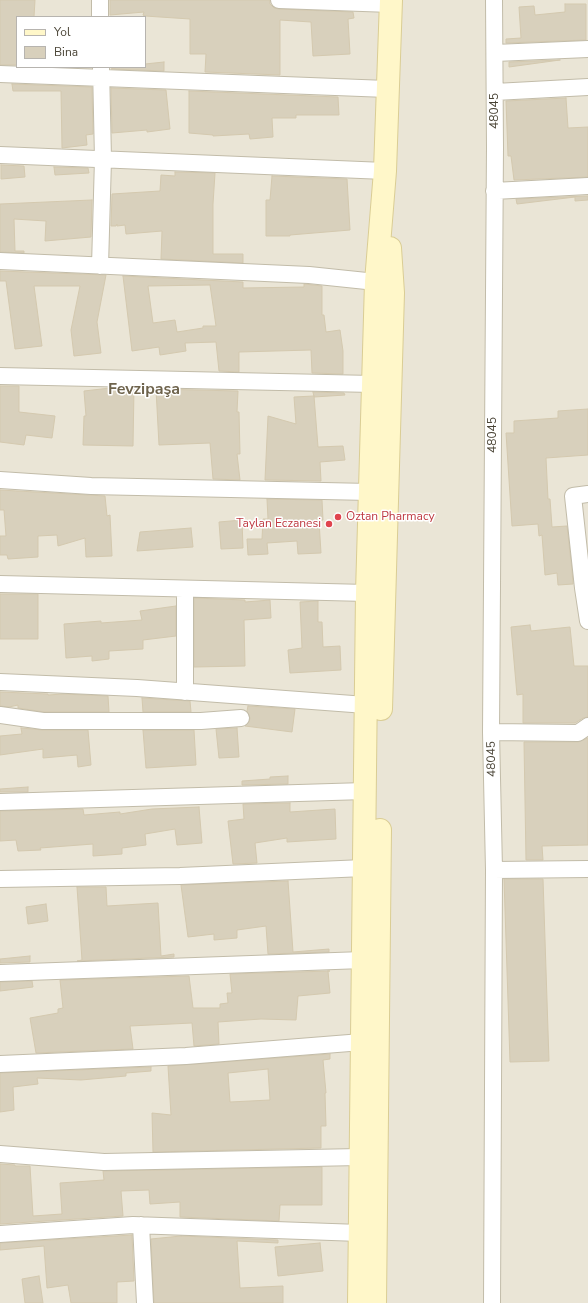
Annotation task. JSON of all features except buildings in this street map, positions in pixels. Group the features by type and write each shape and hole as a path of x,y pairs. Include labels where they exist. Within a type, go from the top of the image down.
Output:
{"main road":[{"path":"359,1303 367,593 376,282 385,171 391,2"},
{"path":"375,1303 381,704 393,293 385,171"}],"street":[{"path":"100,0 100,16"},
{"path":"279,0 391,2"},
{"name":"48045","path":"492,1303 494,870 492,732 495,92 494,0"},
{"path":"495,53 588,49"},
{"path":"100,266 103,159 101,73"},
{"path":"0,74 101,73 387,89"},
{"path":"495,92 588,87"},
{"path":"0,155 385,171"},
{"path":"494,191 588,186"},
{"path":"0,261 309,275 376,282"},
{"path":"0,376 373,384"},
{"path":"0,480 91,486 370,492"},
{"path":"588,494 573,496 588,621"},
{"path":"0,584 367,593"},
{"path":"184,589 185,692"},
{"path":"0,682 137,688 366,705"},
{"path":"0,715 43,721 201,721 241,718"},
{"path":"492,732 578,734 588,726"},
{"path":"0,802 365,791"},
{"path":"0,879 180,876 364,868"},
{"path":"494,870 588,868"},
{"path":"0,973 363,960"},
{"path":"0,1064 186,1056 362,1042"},
{"path":"0,1154 104,1162 360,1157"},
{"path":"141,1225 145,1303"},
{"path":"0,1234 141,1225 360,1234"}],"shaded area":[{"path":"0,0 588,0 588,1303 0,1303"}],"place":[{"name":"Oztan Pharmacy","path":"338,517"},
{"name":"Taylan Eczanesi","path":"329,524"}],"district":[{"name":"Fevzipaşa","path":"144,390"}]}
